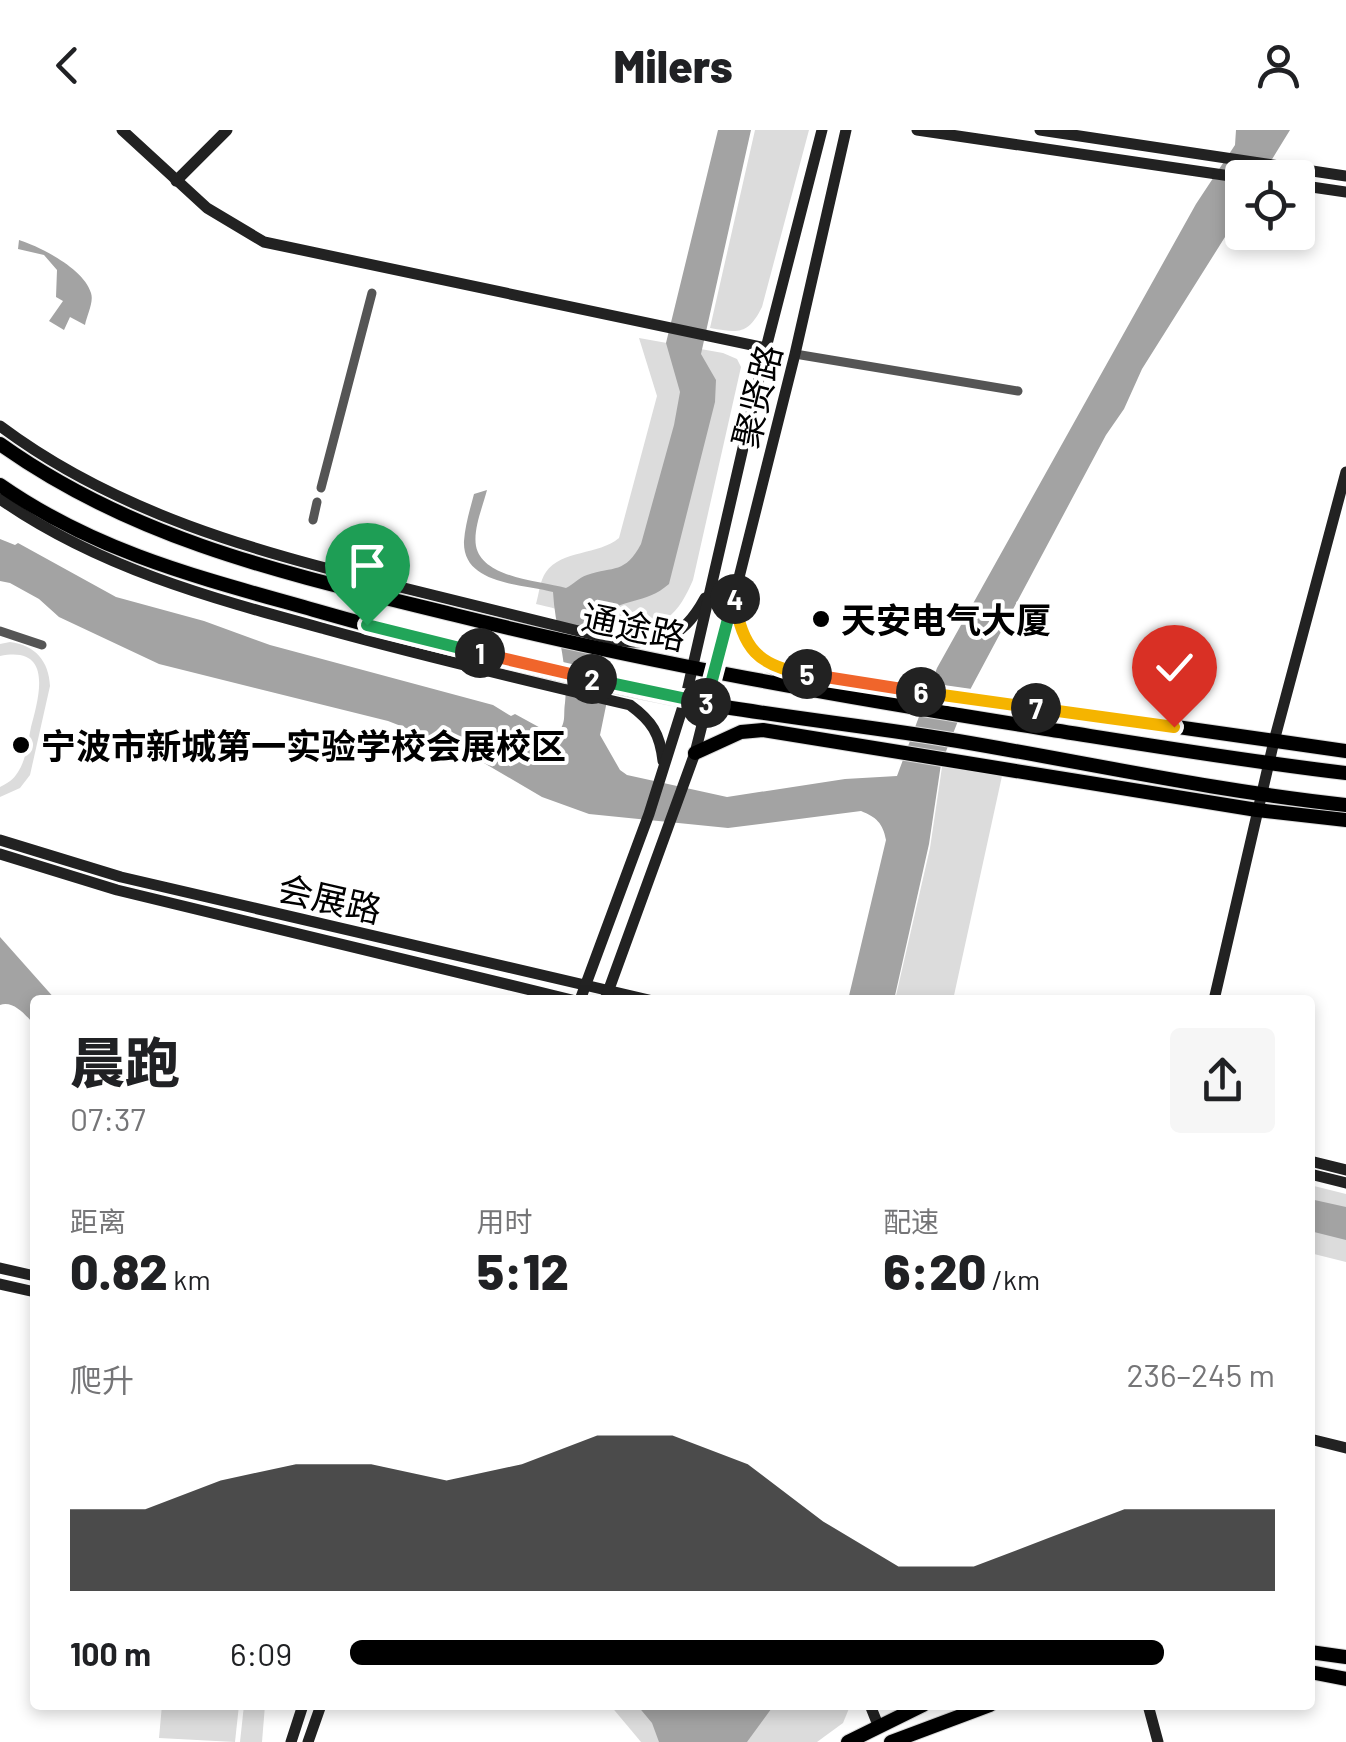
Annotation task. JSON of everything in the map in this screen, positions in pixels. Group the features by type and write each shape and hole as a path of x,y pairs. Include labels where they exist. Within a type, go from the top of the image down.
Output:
{"main road":[{"name":"通途路","path":"0,444 77,494 120,515 198,547 297,576 715,673 913,709 1268,764 1346,772"},
{"name":"通途路","path":"0,485 105,545 160,567 367,625 554,671 685,700 959,742 1259,803 1346,805"},
{"path":"734,596 741,631 752,648 778,670 1346,751"},
{"path":"695,753 742,732 763,730 1259,803 1346,820"},
{"path":"1315,1653 1346,1657"},
{"path":"1315,1673 1346,1679"},
{"path":"848,1742 911,1710"},
{"path":"891,1742 977,1710"}],"street":[{"path":"122,130 207,208 264,242 766,348"},
{"path":"176,181 226,130"},
{"name":"聚贤路","path":"581,995 649,814 685,700 766,348 822,130"},
{"name":"聚贤路","path":"606,995 695,753 795,354 846,130"},
{"path":"917,130 1225,175"},
{"path":"1040,130 1346,176"},
{"path":"1315,187 1346,192"},
{"path":"321,488 372,293"},
{"path":"795,354 1018,391"},
{"path":"0,426 115,496 242,546 551,632"},
{"path":"1215,995 1268,764 1346,472"},
{"path":"0,499 91,552 168,584 447,662 630,705 648,717 659,734 662,772"},
{"path":"313,520 317,502"},
{"path":"610,646 658,643 690,620 712,585"},
{"path":"0,631 42,645"},
{"name":"会展路","path":"0,840 122,876 584,986 606,995"},
{"name":"会展路","path":"0,854 116,890 551,995"},
{"path":"1315,1162 1346,1170"},
{"path":"1315,1175 1346,1183"},
{"path":"0,1268 30,1275"},
{"path":"0,1284 30,1291"},
{"path":"1315,1440 1346,1448"},
{"path":"292,1742 302,1710"},
{"path":"308,1742 319,1710"},
{"path":"872,1710 878,1725"},
{"path":"1149,1710 1158,1742"}],"shaded area":[{"path":"718,130 751,130 701,354 716,380 715,402 669,584 599,618 607,701 600,735 620,770 627,775 727,797 845,779 897,776 937,668 1196,204 1225,160 1225,237 1142,369 1124,409 1106,435 971,688 941,764 929,844 895,995 849,995 886,840 881,825 866,813 728,828 589,814 542,797 460,749 388,721 159,664 59,617 39,599 0,581 0,539 18,543 116,597 204,621 270,645 493,705 557,733 563,723 566,689 553,592 496,580 473,566 464,541 474,494 487,490 477,525 476,546 481,557 500,572 566,588 584,576 624,565 641,544 680,392 666,343"},
{"path":"755,130 809,130 762,307 742,330 710,328"},
{"path":"1236,130 1290,130 1271,160 1225,160 1235,145"},
{"path":"19,240 61,260 87,284 92,300 85,325 70,317 64,330 49,321 63,301 56,297 57,270 44,255 18,249"},
{"path":"639,338 723,353 737,359 741,367 693,580 671,615 640,625 536,604 542,579 553,565 619,538 657,396"},
{"path":"10,642 39,656 47,669 50,686 30,775 20,788 0,797 0,787 14,777 23,762 39,688 36,666 29,658 0,656 0,644"},
{"path":"942,767 1002,776 954,995 896,995 930,848"},
{"path":"0,937 52,995 30,995 30,1020 15,1007 0,1005"},
{"path":"1315,1186 1346,1194 1346,1262 1315,1254"},
{"path":"1315,1200 1346,1207 1346,1240 1315,1232"},
{"path":"162,1710 238,1710 235,1742 159,1738"},
{"path":"243,1710 265,1710 262,1742 240,1742"},
{"path":"614,1710 848,1710 843,1723 817,1742 641,1742"},
{"path":"641,1710 770,1710 747,1742 659,1742 652,1723"}],"place":[{"name":"天安电气大厦","path":"821,619"},
{"name":"宁波市新城第一实验学校会展校区","path":"21,745"}],"route":[{"path":"367,625 708,704 734,596 741,631 752,648 778,670 1174,727"}]}
